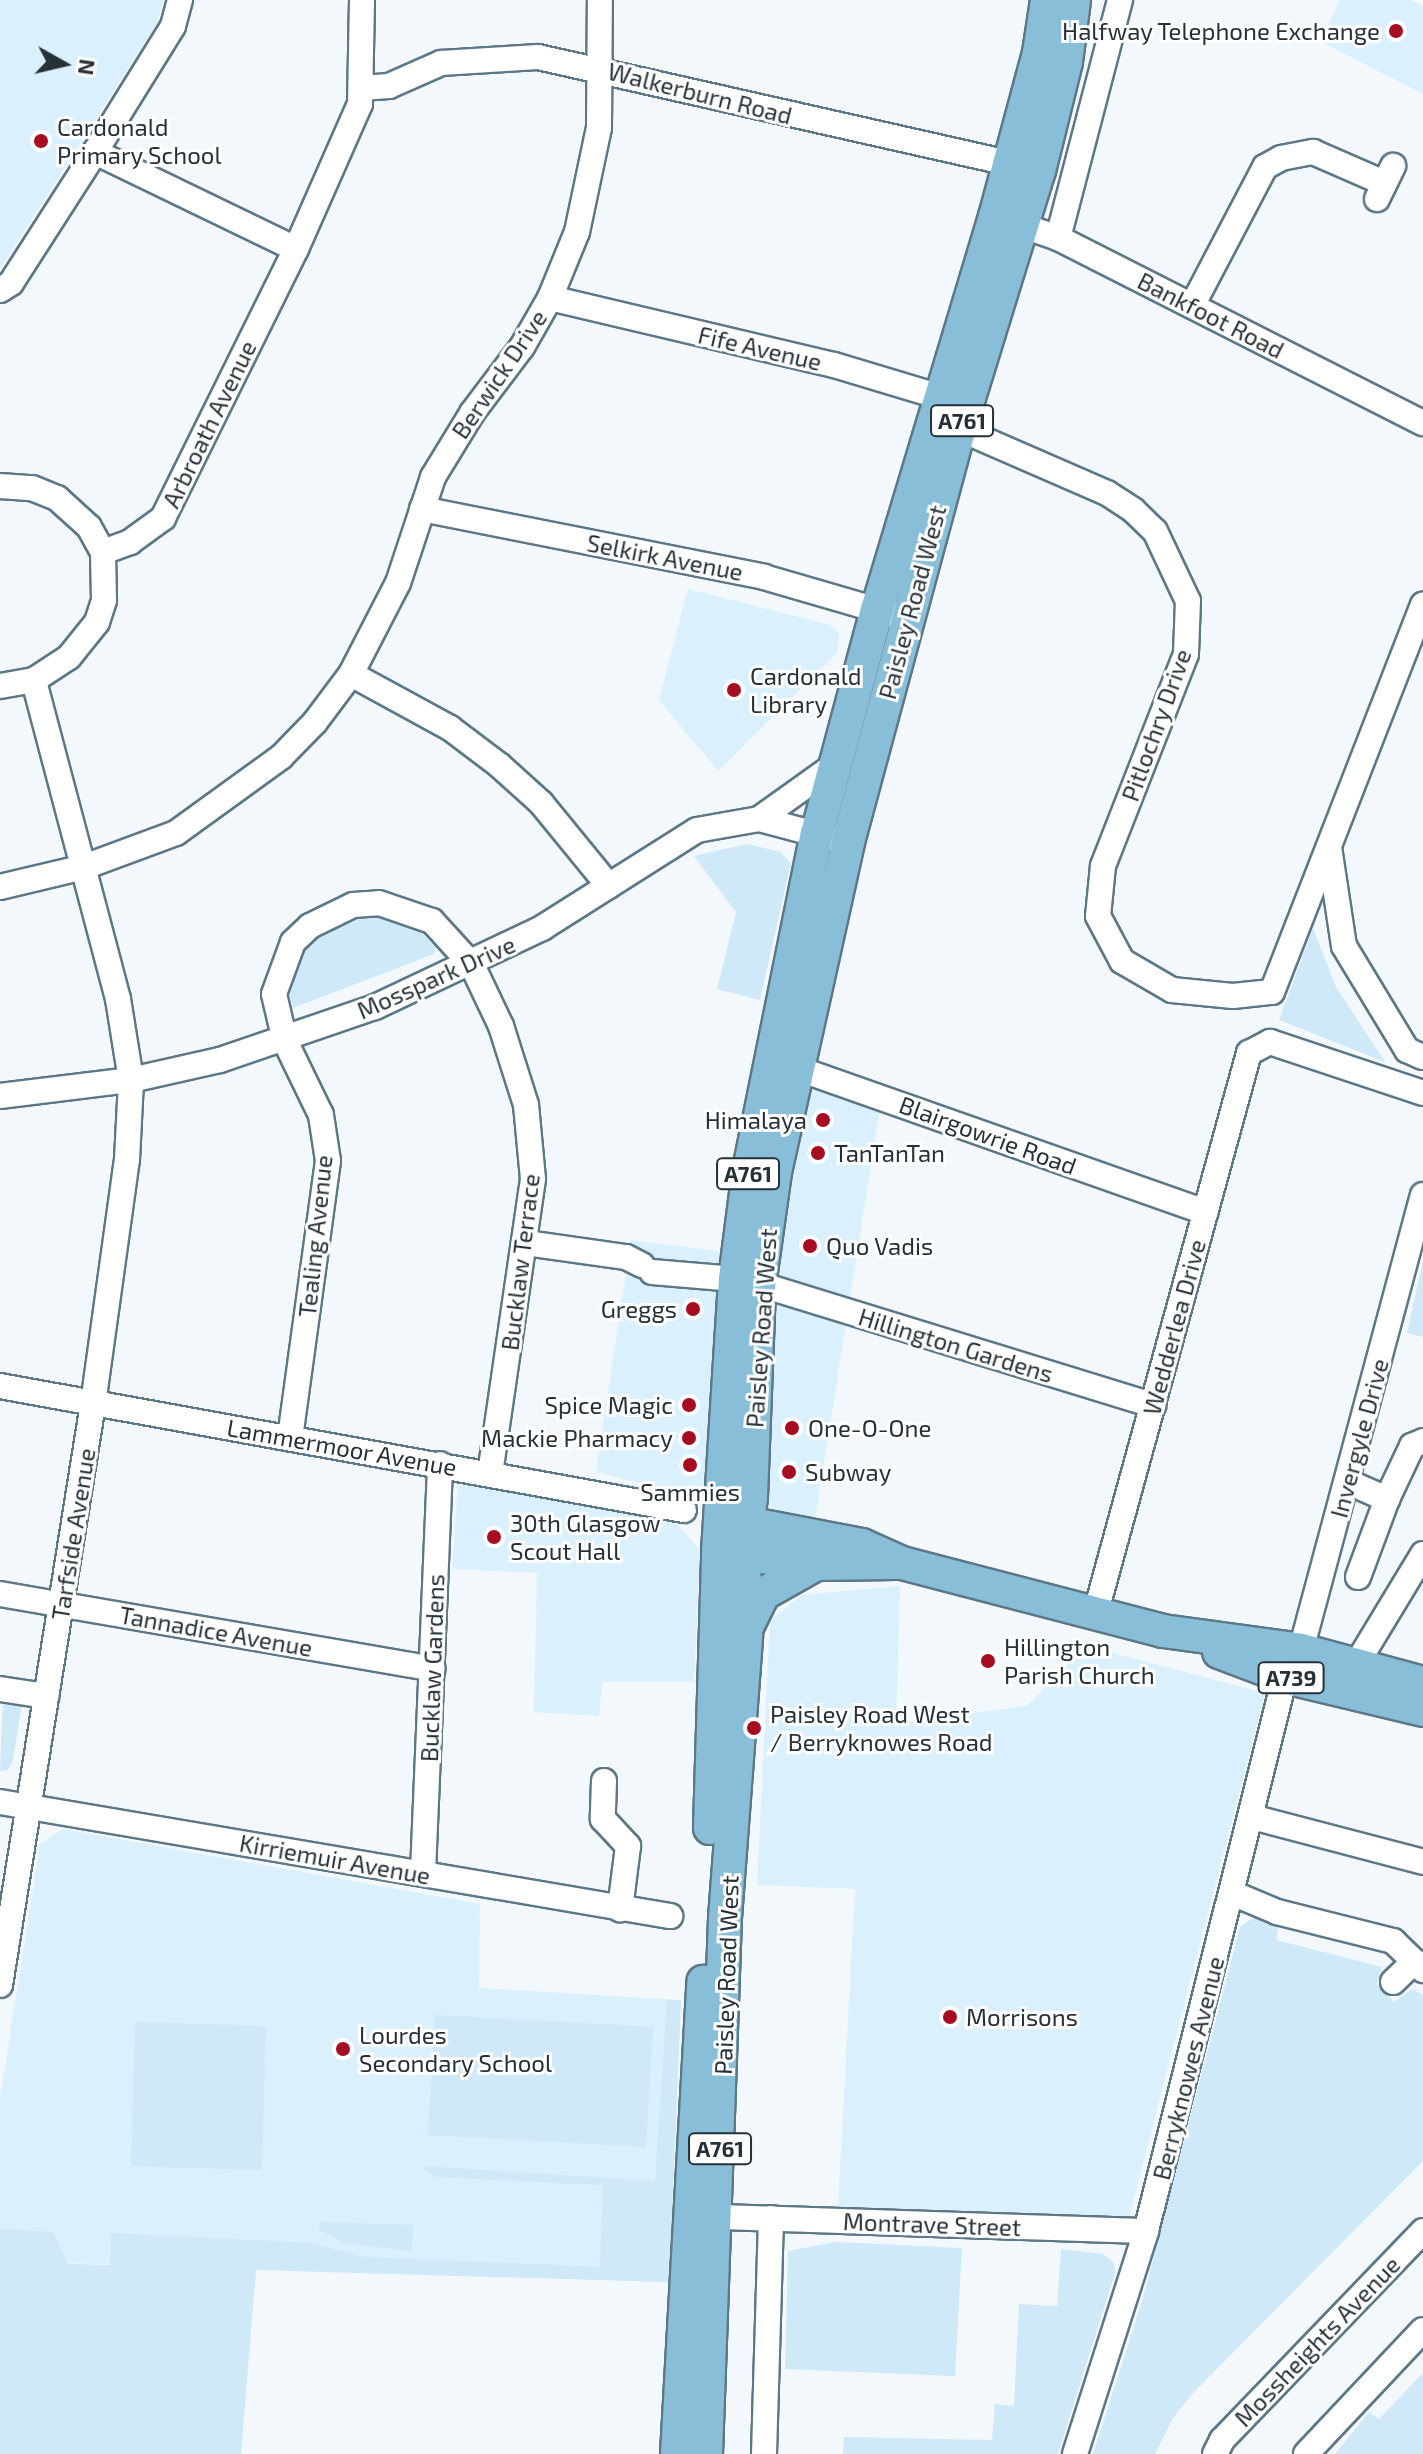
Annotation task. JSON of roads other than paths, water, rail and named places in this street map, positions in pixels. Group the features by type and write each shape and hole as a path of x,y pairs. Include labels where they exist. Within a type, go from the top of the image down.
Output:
{"main road":[{"name":"Paisley Road West","path":"1024,167 1047,0"},
{"name":"Paisley Road West","path":"677,2454 720,1845 746,1636 742,1535 747,1282 817,834 836,764 891,614 1024,167 1066,62 1074,0"},
{"name":"Paisley Road West","path":"782,1063 848,842 891,614"},
{"name":"Paisley Road West","path":"706,2454 718,2217 720,1845 711,1807 723,1782 733,1575 742,1535"},
{"name":"A739","path":"742,1535 862,1545 902,1563 1348,1678 1423,1710"},
{"name":"A739","path":"742,1535 816,1564 902,1563"},
{"path":"746,1636 751,1611 763,1594 816,1564"},
{"name":"A739","path":"1348,1678 1423,1683"}],"street":[{"path":"0,290 11,283 95,152 173,26 180,0"},
{"name":"Arbroath Avenue","path":"103,552 130,542 163,518 345,145 361,88 362,0"},
{"name":"Berwick Drive","path":"0,887 84,867 176,833 243,788 315,722 351,674 398,583 422,509 451,445 522,347 550,298 577,232 592,175 603,69 600,0"},
{"path":"1058,238 1120,0"},
{"name":"Walkerburn Road","path":"361,88 389,86 441,63 538,57 603,69 1024,167"},
{"path":"95,152 296,249"},
{"path":"1192,306 1265,167 1281,158 1313,152 1385,183"},
{"name":"Bankfoot Road","path":"1009,221 1058,238 1423,423"},
{"name":"Fife Avenue","path":"550,298 834,365 950,412"},
{"name":"Pitlochry Drive","path":"950,412 1107,493 1155,531 1188,601 1186,654 1103,866 1098,916 1122,961 1172,990 1233,996 1272,992 1329,845"},
{"path":"0,486 32,488 57,498 89,527 103,552 104,600 97,622 69,657 34,680 0,686"},
{"name":"Selkirk Avenue","path":"422,509 764,577 891,614"},
{"path":"1423,604 1329,845 1344,946 1407,1050 1423,1057"},
{"path":"351,674 450,728 499,765 541,803 609,886"},
{"path":"34,680 118,999 131,1080"},
{"path":"759,819 836,764"},
{"name":"Mosspark Drive","path":"0,1096 131,1080 285,1041 472,965 609,886 697,830 759,819 848,842"},
{"name":"Bucklaw Terrace","path":"285,1041 275,1011 281,969 293,942 331,913 366,904 405,908 432,921 472,965 501,1026 526,1105 533,1179 490,1473"},
{"name":"Tealing Avenue","path":"285,1041 321,1115 328,1161 290,1438"},
{"name":"Wedderlea Drive","path":"1095,1615 1249,1053 1260,1044 1270,1042 1423,1093"},
{"name":"Blairgowrie Road","path":"782,1063 1206,1212"},
{"name":"Tarfside Avenue","path":"0,1985 93,1404 127,1160 131,1080"},
{"name":"Invergyle Drive","path":"1293,1663 1348,1482 1423,1195"},
{"name":"Hillington Gardens","path":"526,1243 626,1257 647,1268 747,1282 1153,1405"},
{"name":"Lammermoor Avenue","path":"0,1386 684,1510"},
{"path":"1358,1577 1387,1499 1412,1446 1423,1441"},
{"name":"Bucklaw Gardens","path":"423,1873 440,1464"},
{"path":"1348,1482 1387,1499"},
{"path":"1348,1678 1423,1554"},
{"name":"Tannadice Avenue","path":"0,1594 433,1669"},
{"name":"Berryknowes Avenue","path":"1075,2454 1146,2231 1293,1663"},
{"path":"0,1689 46,1696"},
{"path":"604,1781 603,1819 628,1846 620,1909"},
{"name":"Kirriemuir Avenue","path":"0,1802 670,1916"},
{"path":"1252,1817 1423,1862"},
{"path":"1232,1893 1277,1912 1393,1941 1419,1966 1393,1982"},
{"name":"Montrave Street","path":"718,2217 1146,2231"},
{"path":"764,2454 771,2218"},
{"name":"Mossheights Avenue","path":"1215,2454 1222,2440 1423,2231"},
{"path":"1306,2454 1423,2330"}],"place":[{"name":"Halfway Telephone Exchange","path":"1396,31"},
{"name":"Cardonald Primary School","path":"41,141"},
{"name":"Cardonald Library","path":"734,690"},
{"name":"Himalaya","path":"823,1120"},
{"name":"TanTanTan","path":"818,1153"},
{"name":"Quo Vadis","path":"810,1246"},
{"name":"Greggs","path":"693,1309"},
{"name":"Spice Magic","path":"689,1405"},
{"name":"One-O-One","path":"792,1428"},
{"name":"Mackie Pharmacy","path":"689,1438"},
{"name":"Sammies","path":"690,1465"},
{"name":"Subway","path":"789,1472"},
{"name":"30th Glasgow Scout Hall","path":"494,1537"},
{"name":"Hillington Parish Church","path":"988,1661"},
{"name":"Paisley Road West / Berryknowes Road","path":"754,1728"},
{"name":"Morrisons","path":"950,2017"},
{"name":"Lourdes Secondary School","path":"343,2049"}]}
